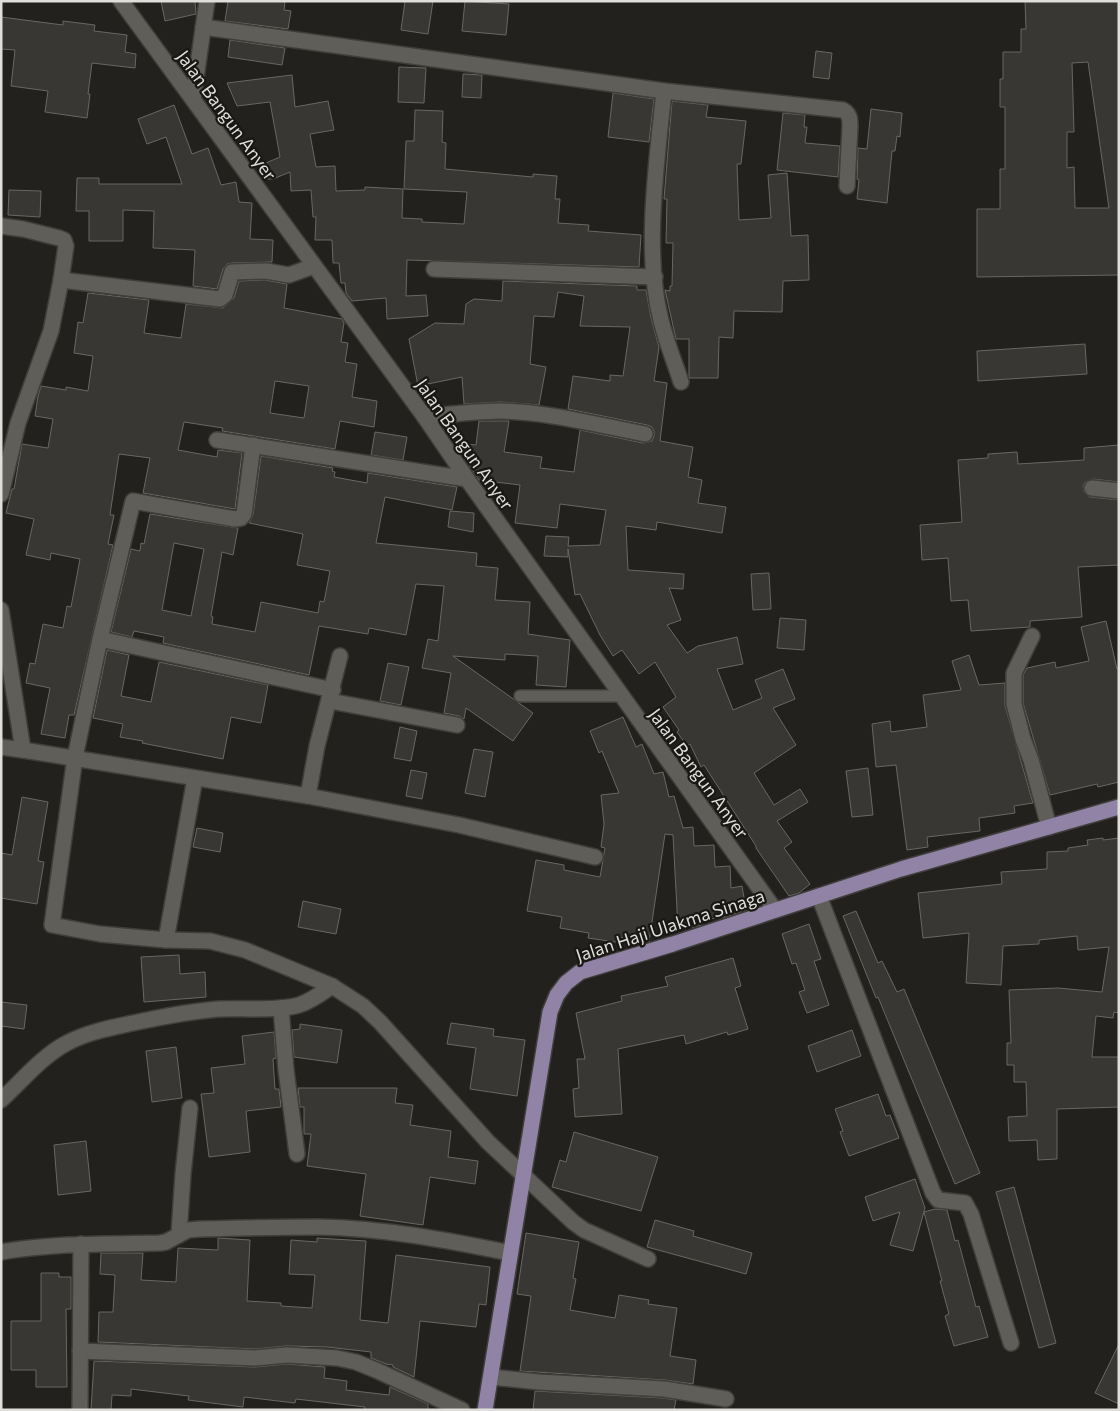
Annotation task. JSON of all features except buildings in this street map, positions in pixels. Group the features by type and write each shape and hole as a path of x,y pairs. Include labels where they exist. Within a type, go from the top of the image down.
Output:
{"main road":[{"name":"Jalan Haji Ulakma Sinaga","path":"485,1410 550,1012 557,995 566,983 580,972 673,944 901,869 1119,808"}],"street":[{"name":"Jalan Bangun Anyer","path":"121,1 424,416 467,480 775,910"},
{"path":"193,99 207,1"},
{"path":"203,27 664,91 847,112 850,117 847,186"},
{"path":"664,91 656,167 653,237 655,277 660,315 681,382"},
{"path":"1,226 23,229 64,240 66,246 50,331 18,422 1,494"},
{"path":"61,280 220,299 225,295 232,272 266,271 289,275 314,266"},
{"path":"434,269 655,277"},
{"path":"424,416 500,411 526,413 565,418 645,434"},
{"path":"217,440 467,480"},
{"path":"253,445 244,514 240,518 235,519 133,501 100,639 76,757 52,925 100,934 166,940 210,941 245,950 332,986 362,1006 380,1022 488,1142 573,1222 584,1230 648,1258"},
{"path":"1092,488 1119,490"},
{"path":"1,610 22,750"},
{"path":"1032,636 1014,673 1014,704 1023,739 1032,760 1049,827"},
{"path":"100,639 457,725"},
{"path":"308,796 317,746 340,656"},
{"path":"1,747 76,757 308,796 459,825 594,857"},
{"path":"166,940 195,778"},
{"path":"819,896 933,1193 938,1200 964,1203 971,1214 1012,1343"},
{"path":"1,1100 46,1058 66,1044 94,1031 170,1015 208,1010 281,1008 298,1005 312,999 332,986"},
{"path":"281,1008 286,1070 297,1154"},
{"path":"179,1234 190,1108"},
{"path":"1,1252 28,1247 81,1244 160,1243 166,1242 188,1230 200,1229 319,1227 440,1239 510,1253"},
{"path":"80,1410 81,1244"},
{"path":"80,1351 255,1358 287,1355 337,1358 356,1362 378,1371 462,1410"},
{"path":"490,1377 539,1382 664,1389 726,1399"}],"lane":[{"path":"520,696 621,696"}]}
